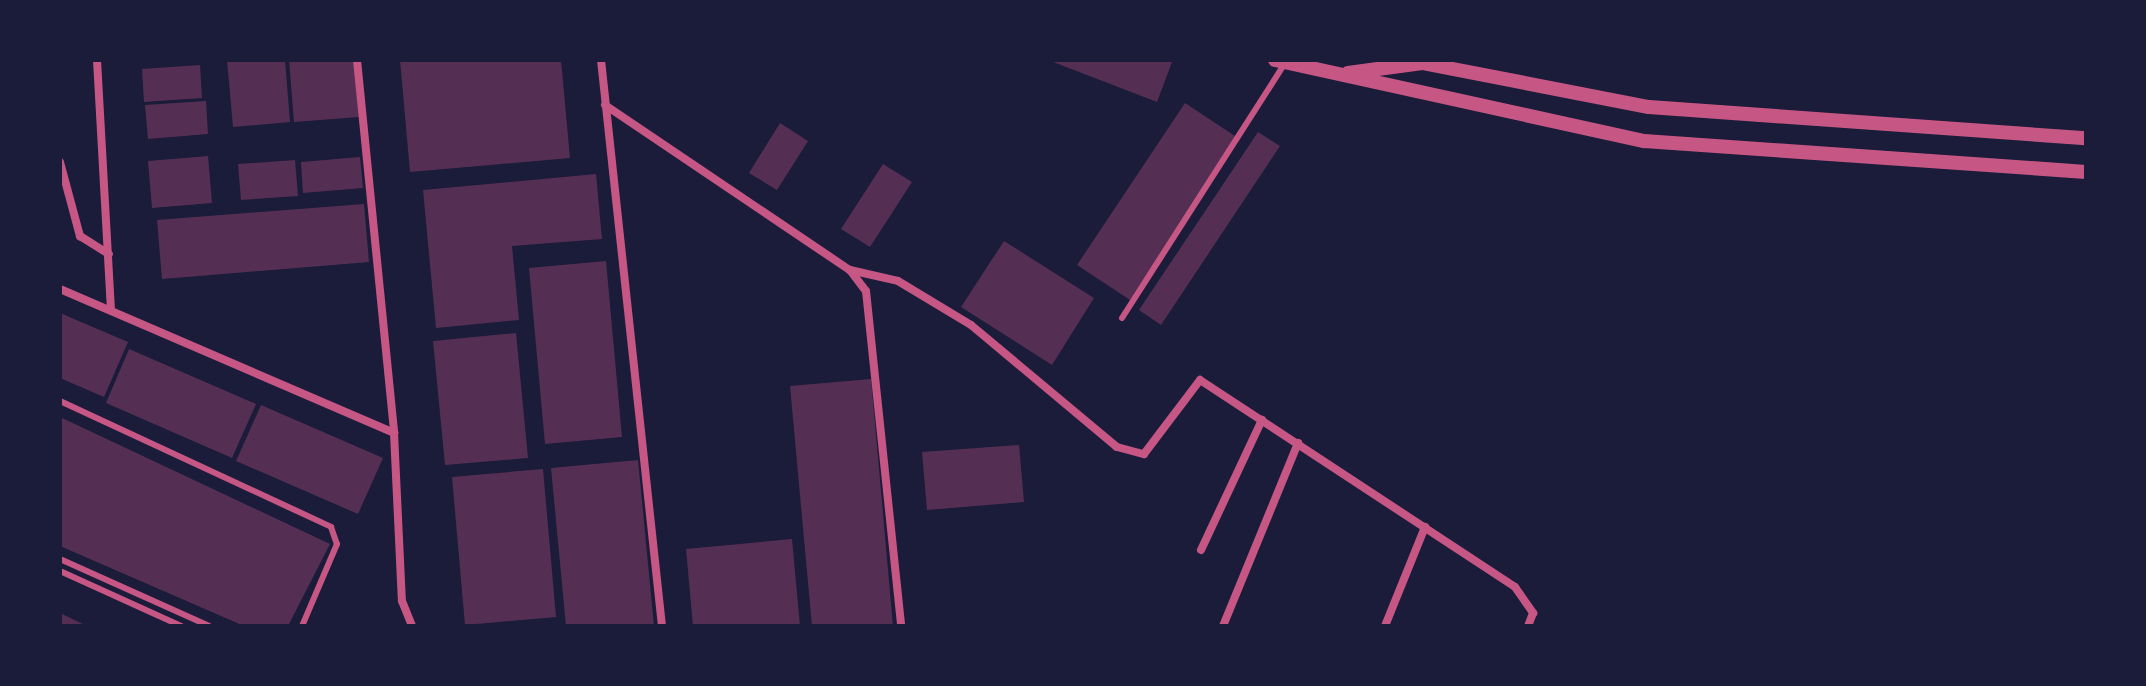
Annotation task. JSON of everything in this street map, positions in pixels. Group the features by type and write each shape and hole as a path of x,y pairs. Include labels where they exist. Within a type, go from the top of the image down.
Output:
{"street":[{"path":"97,60 111,310"},
{"path":"357,60 394,433 402,601 412,626"},
{"path":"601,60 662,626"},
{"path":"1280,62 1644,141 2086,172"},
{"path":"1340,74 1422,63 1649,107 2086,138"},
{"path":"605,105 850,270 898,281 961,318 1117,447 1144,454 1200,380 1515,587 1533,613 1528,626"},
{"path":"60,162 80,236 109,254"},
{"path":"850,270 869,307 901,626"},
{"path":"60,289 394,433"},
{"path":"1201,550 1262,420"},
{"path":"1223,626 1298,443"},
{"path":"1385,626 1425,527"}],"lane":[{"path":"1122,318 1280,62"},
{"path":"60,401 331,527 337,544 302,626"},
{"path":"60,559 209,626"},
{"path":"60,571 181,626"}],"building":[{"path":"227,60 285,60 290,122 233,127"},
{"path":"289,60 354,60 359,117 294,122"},
{"path":"400,60 561,60 570,158 410,172"},
{"path":"1048,60 1166,60 1172,62 1157,102"},
{"path":"200,65 202,98 144,102 142,69"},
{"path":"206,101 208,134 148,139 145,105"},
{"path":"1185,103 1238,138 1130,300 1077,265"},
{"path":"780,123 808,141 777,190 749,173"},
{"path":"1258,132 1280,146 1161,325 1139,310"},
{"path":"208,156 212,203 152,208 148,161"},
{"path":"360,157 363,188 303,193 301,162"},
{"path":"295,160 298,196 241,200 238,164"},
{"path":"883,164 912,182 870,247 841,229"},
{"path":"596,174 602,239 512,246 519,320 436,328 423,190"},
{"path":"364,204 369,262 162,279 157,220"},
{"path":"1004,241 1094,298 1052,365 961,307"},
{"path":"606,261 622,437 545,444 529,268"},
{"path":"60,313 128,342 104,397 60,378"},
{"path":"516,333 528,458 445,465 433,341"},
{"path":"129,349 256,404 232,458 106,403"},
{"path":"871,379 893,626 812,626 790,386"},
{"path":"261,405 383,458 358,514 236,461"},
{"path":"60,417 330,544 288,626 244,626 60,546"},
{"path":"1019,445 1024,502 927,510 922,452"},
{"path":"638,460 654,626 566,626 551,468"},
{"path":"543,469 556,617 465,625 452,477"},
{"path":"792,539 800,626 693,626 686,549"},
{"path":"60,613 87,626 60,626"}]}
